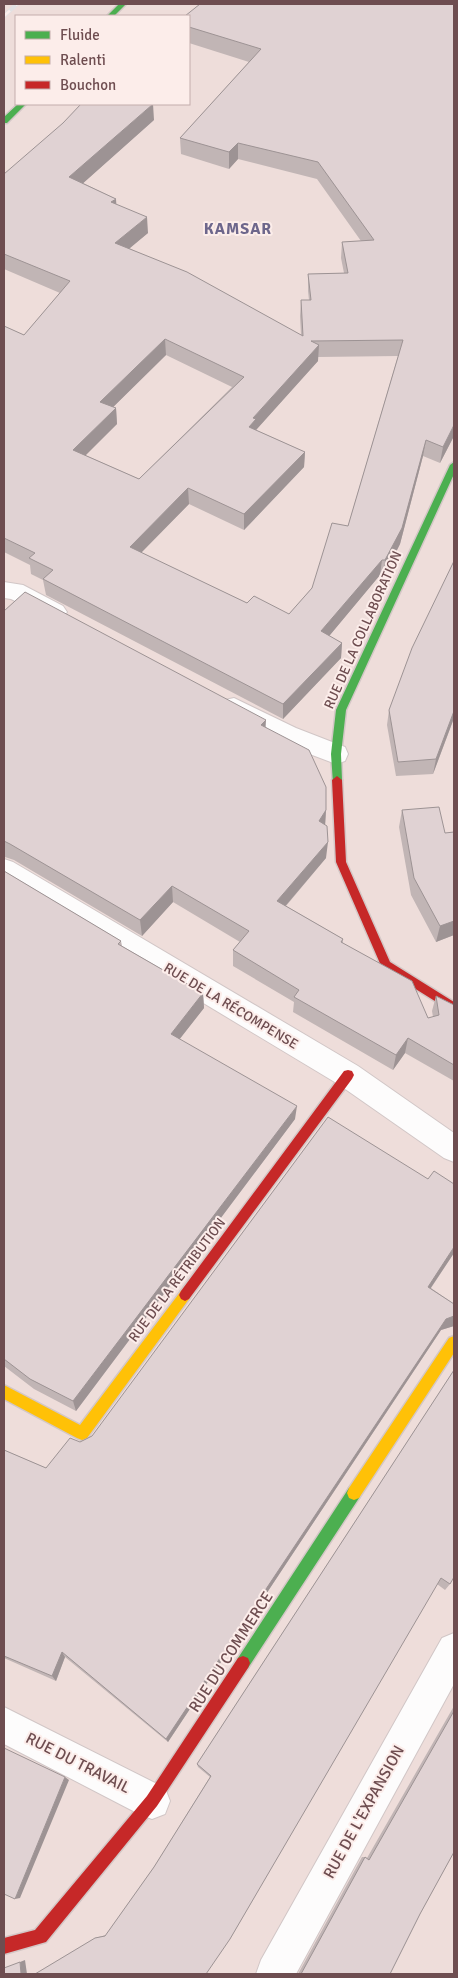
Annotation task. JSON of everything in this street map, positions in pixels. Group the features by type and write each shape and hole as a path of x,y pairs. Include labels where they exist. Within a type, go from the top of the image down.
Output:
{"street":[{"path":"111,15 123,4"},
{"path":"4,121 21,105"},
{"name":"RUE DE LA COLLABORATION","path":"454,464 341,710 336,754 341,862 386,965 454,1008"},
{"path":"4,590 15,591 76,623"},
{"path":"216,698 287,735 336,754"},
{"name":"RUE DE LA RÉCOMPENSE","path":"4,870 348,1075 454,1149"},
{"name":"RUE DE LA RÉTRIBUTION","path":"4,1392 82,1433 348,1075"},
{"name":"RUE DU COMMERCE","path":"4,1946 40,1936 152,1801 454,1342"},
{"name":"RUE DE L'EXPANSION","path":"275,1974 454,1650"},
{"name":"RUE DU TRAVAIL","path":"4,1725 152,1801"}],"shaded area":[{"name":"KAMSAR","path":"4,4 454,4 454,1974 4,1974"}],"building":[{"path":"200,4 454,4 454,425 443,447 426,440 402,528 385,560 382,560 321,631 342,643 283,704 43,579 53,570 29,558 35,553 4,538 4,326 24,335 70,281 4,254 4,174 63,123 80,105 152,105 69,177 116,199 111,202 147,217 115,243 187,272 303,336 301,300 311,300 308,274 348,273 342,242 374,240 318,162 238,143 229,152 180,138 261,49 190,27 190,15 186,15","holes":["165,339 244,377 139,479 73,450 116,408 100,402","403,340 348,526 332,523 312,588 289,614 254,596 247,603 130,547 188,488 244,514 305,452 249,427 256,419 253,418 319,345 311,341"]},
{"path":"454,561 454,711 436,759 398,762 389,710 412,648"},
{"path":"25,592 266,720 261,725 309,750 326,787 326,810 319,821 327,826 328,842 277,901 343,939 341,942 412,981 428,1018 439,1015 436,996 454,1005 454,1065 408,1038 396,1055 294,997 299,990 233,950 249,931 172,886 140,920 4,841 4,611"},
{"path":"439,807 445,833 454,832 454,921 440,926 414,878 402,810"},
{"path":"4,871 121,941 118,944 203,993 171,1034 297,1106 73,1401 30,1379 4,1359"},
{"path":"328,1117 428,1179 434,1171 454,1184 454,1247 428,1287 454,1304 454,1316 446,1319 166,1739 62,1652 52,1676 4,1656 4,1450 46,1468 70,1438 80,1442 92,1436"},
{"path":"454,1370 454,1577 450,1584 441,1578 230,1939 206,1974 35,1974 95,1938 105,1936 154,1867 211,1776 197,1764"},
{"path":"454,1711 454,1852 390,1974 301,1974 365,1857 369,1860"},
{"path":"4,1748 65,1777 15,1899 4,1894"},
{"path":"20,1962 21,1974 4,1974 4,1968"}],"railway":[{"path":"4,16 17,4"}],"traffic: fast":[{"path":"111,15 123,4"},
{"path":"4,121 21,105"},
{"path":"337,780 336,754 341,710 454,465"},
{"path":"243,1663 354,1493"}],"traffic: slow":[{"path":"4,1392 82,1433 185,1295"},
{"path":"354,1493 454,1342"}],"traffic: jam":[{"path":"337,780 341,862 386,965 454,1008"},
{"path":"185,1295 348,1075"},
{"path":"4,1946 40,1936 152,1801 243,1663"}],"district":[{"name":"KAMSAR","path":"238,229"}]}
